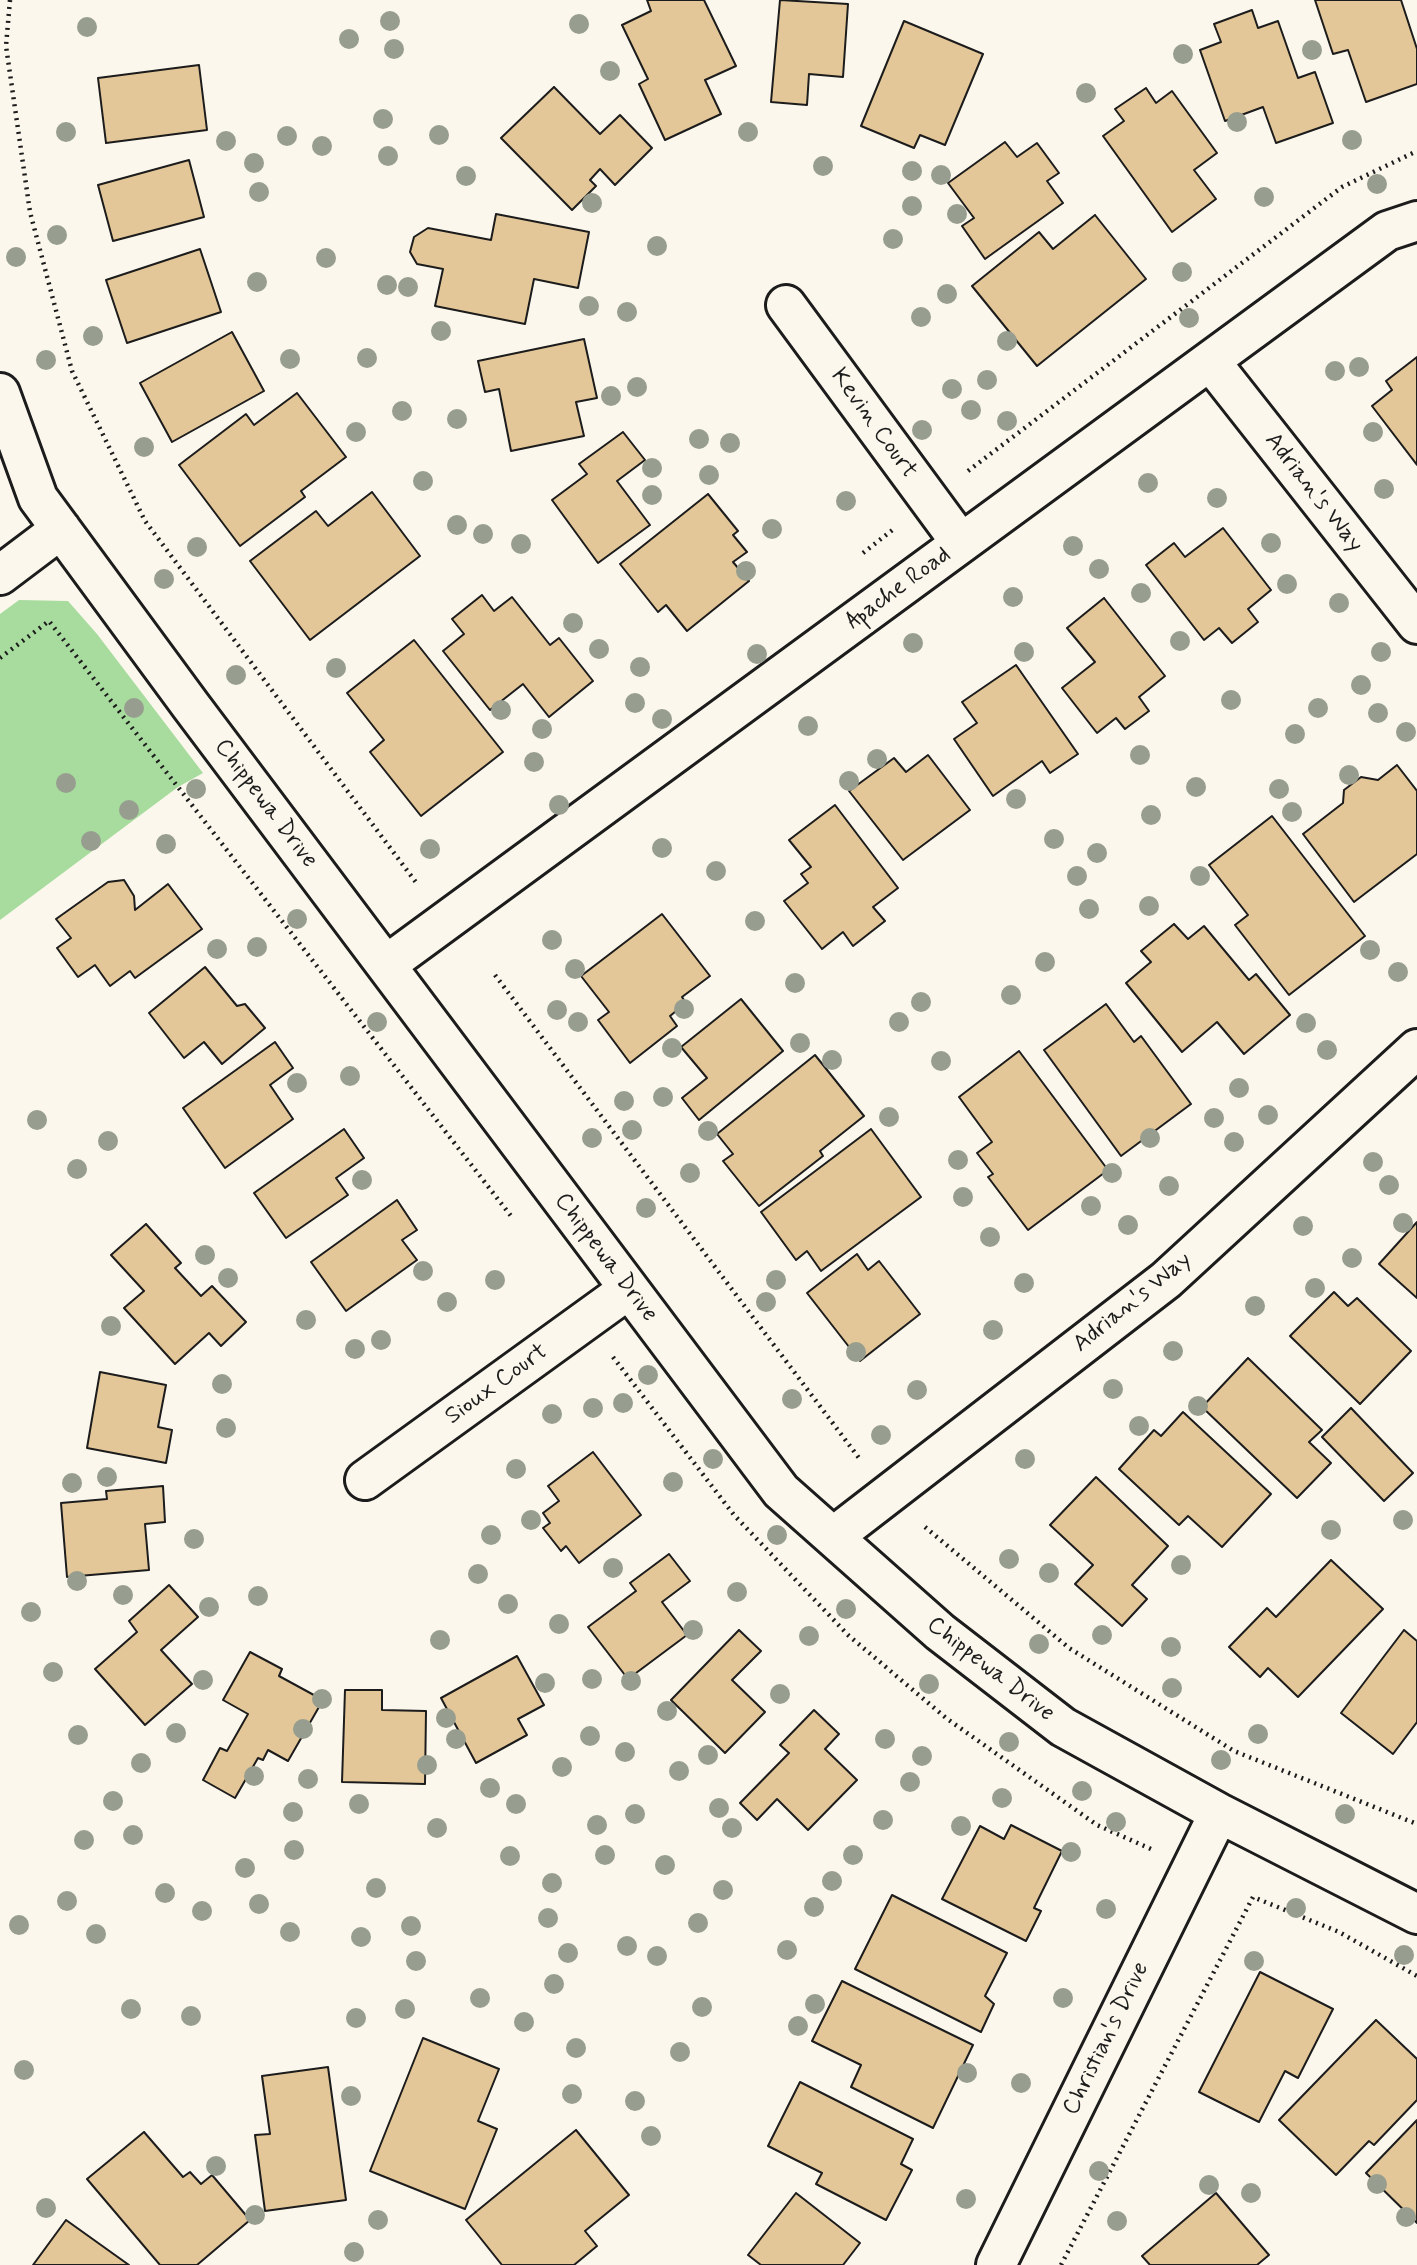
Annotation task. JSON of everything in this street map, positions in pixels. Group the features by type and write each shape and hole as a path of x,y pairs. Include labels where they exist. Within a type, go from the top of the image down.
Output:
{"street":[{"name":"Apache Road","path":"386,965 1387,231 1417,221"},
{"name":"Kevin Court","path":"786,305 961,543"},
{"name":"Adrian's Way","path":"1210,361 1417,624"},
{"name":"Chippewa Drive","path":"0,393 38,498 780,1491 940,1632 1063,1727 1219,1813 1417,1914"},
{"path":"0,575 61,529"},
{"name":"Adrian's Way","path":"833,1537 1166,1280 1417,1049"},
{"name":"Sioux Court","path":"365,1480 629,1289"},
{"name":"Christian's Drive","path":"996,2265 1219,1813"}],"path":[{"path":"10,0 6,46 30,212 72,371 145,521 424,893"},
{"path":"968,471 1342,187 1417,151"},
{"path":"860,556 903,522"},
{"path":"0,658 49,621 516,1221"},
{"path":"495,975 861,1460"},
{"path":"925,1527 1069,1648 1234,1751 1417,1824"},
{"path":"1061,2265 1253,1897 1339,1932 1417,1976"}],"green space":[{"path":"19,600 68,601 97,634 203,773 178,787 0,920 0,614"}],"building":[{"path":"647,0 704,0 736,66 705,80 721,114 665,140 639,84 648,79 622,25 651,11"},
{"path":"780,0 848,4 843,77 809,74 807,105 771,102"},
{"path":"1315,0 1401,0 1417,49 1417,84 1366,102 1348,50 1333,54"},
{"path":"1252,10 1258,28 1278,21 1298,78 1315,72 1333,123 1276,143 1263,107 1225,121 1200,50 1221,42 1214,24"},
{"path":"904,21 983,54 945,145 920,135 914,148 861,126"},
{"path":"199,65 207,130 106,143 98,78"},
{"path":"554,87 600,134 620,115 652,148 615,185 600,169 590,180 596,186 572,210 501,138"},
{"path":"1146,88 1156,103 1172,91 1217,153 1194,170 1216,199 1172,232 1103,136 1124,121 1115,109"},
{"path":"1005,142 1017,157 1037,143 1059,173 1047,181 1063,203 985,259 962,226 974,218 948,183"},
{"path":"189,160 204,217 113,241 98,185"},
{"path":"496,214 589,232 578,288 534,279 525,324 435,306 443,269 417,264 410,252 414,237 428,228 491,240"},
{"path":"1095,215 1146,279 1037,366 972,286 1039,232 1053,249"},
{"path":"200,249 221,312 127,343 106,280"},
{"path":"232,332 264,391 172,442 140,383"},
{"path":"584,339 597,398 576,402 584,436 511,451 499,389 485,392 478,361"},
{"path":"1417,357 1417,465 1372,406 1392,390 1386,381"},
{"path":"297,393 346,457 301,491 305,497 240,546 179,465 246,414 254,425"},
{"path":"623,432 645,460 617,481 650,525 598,563 552,500 587,474 579,464"},
{"path":"372,492 420,556 310,640 250,561 316,511 328,526"},
{"path":"708,494 738,531 733,535 747,552 733,562 749,581 687,631 666,605 658,612 620,564"},
{"path":"1223,528 1271,590 1248,609 1258,622 1232,643 1219,628 1204,640 1146,565 1174,543 1185,557"},
{"path":"482,595 494,611 512,597 550,645 559,638 593,681 549,717 523,684 490,710 443,651 464,634 452,619"},
{"path":"1104,598 1165,676 1139,697 1149,711 1125,729 1116,718 1097,733 1062,688 1095,662 1067,628"},
{"path":"414,640 503,752 421,816 370,752 384,740 347,693"},
{"path":"1016,665 1078,754 1050,773 1042,761 993,796 954,739 977,723 962,702"},
{"path":"928,755 970,810 903,860 849,791 894,758 906,772"},
{"path":"1397,765 1417,791 1417,854 1354,902 1303,834 1343,803 1344,790 1361,777 1378,780"},
{"path":"835,805 898,888 873,907 885,921 853,946 843,932 822,949 784,901 808,883 801,874 811,867 789,840"},
{"path":"1272,816 1365,936 1289,995 1235,925 1248,915 1209,865"},
{"path":"124,880 134,896 135,910 168,884 202,929 135,978 130,971 110,986 95,965 78,977 57,948 71,938 56,919 108,882"},
{"path":"662,914 710,976 682,997 686,1003 670,1016 677,1026 630,1063 598,1020 609,1012 581,976"},
{"path":"1174,924 1188,939 1204,926 1249,980 1256,974 1290,1015 1244,1054 1217,1022 1182,1052 1126,983 1151,962 1141,951"},
{"path":"205,967 237,1006 245,1004 265,1028 222,1064 204,1042 184,1058 149,1013"},
{"path":"741,999 783,1051 699,1120 682,1098 707,1078 681,1047"},
{"path":"1106,1004 1134,1042 1141,1036 1191,1104 1121,1156 1044,1050"},
{"path":"275,1042 293,1068 270,1085 293,1119 225,1168 183,1108"},
{"path":"1019,1051 1108,1170 1028,1230 988,1177 993,1174 977,1153 992,1142 959,1097"},
{"path":"815,1055 864,1116 820,1151 823,1156 759,1206 723,1161 733,1154 717,1134"},
{"path":"344,1129 364,1158 336,1178 348,1195 286,1238 254,1193"},
{"path":"871,1129 921,1197 821,1271 807,1251 796,1260 761,1212"},
{"path":"397,1200 417,1230 402,1240 417,1260 346,1311 311,1262"},
{"path":"1417,1222 1417,1298 1379,1264"},
{"path":"146,1224 181,1263 175,1268 201,1296 212,1286 246,1322 221,1346 209,1333 175,1364 124,1308 144,1291 111,1255"},
{"path":"857,1254 868,1270 879,1261 920,1314 860,1361 807,1293"},
{"path":"1334,1292 1348,1306 1357,1298 1411,1351 1360,1404 1290,1336"},
{"path":"1248,1358 1322,1430 1309,1442 1331,1463 1297,1498 1202,1407"},
{"path":"100,1372 166,1385 158,1427 172,1430 166,1463 87,1448"},
{"path":"1351,1408 1413,1473 1384,1501 1322,1437"},
{"path":"1183,1412 1271,1494 1222,1547 1188,1516 1179,1525 1119,1469 1154,1430 1161,1436"},
{"path":"593,1452 641,1515 579,1563 566,1546 561,1551 543,1528 550,1523 543,1513 559,1501 548,1486"},
{"path":"1096,1477 1168,1546 1132,1585 1147,1599 1122,1626 1075,1584 1093,1565 1050,1525"},
{"path":"163,1486 165,1522 145,1524 149,1570 67,1577 61,1503 107,1499 106,1491"},
{"path":"669,1554 690,1581 662,1602 687,1635 628,1679 588,1627 636,1591 630,1583"},
{"path":"1331,1560 1383,1609 1298,1697 1268,1668 1260,1677 1229,1647 1267,1608 1276,1617"},
{"path":"169,1585 198,1617 161,1650 192,1684 145,1725 95,1669 137,1632 129,1621"},
{"path":"739,1630 761,1651 732,1680 765,1712 725,1753 671,1700"},
{"path":"1404,1630 1417,1641 1417,1722 1393,1754 1341,1713"},
{"path":"250,1652 282,1669 279,1676 323,1700 288,1761 268,1750 263,1760 258,1758 235,1798 203,1780 220,1748 227,1751 248,1714 223,1700"},
{"path":"517,1656 544,1705 518,1719 527,1735 476,1763 441,1698"},
{"path":"345,1690 382,1690 382,1710 426,1711 425,1784 342,1782"},
{"path":"814,1710 839,1734 825,1749 857,1780 808,1830 777,1799 757,1820 740,1803 789,1753 780,1745"},
{"path":"1011,1825 1062,1851 1034,1908 1041,1911 1026,1941 942,1899 980,1826 1004,1839"},
{"path":"892,1895 1007,1953 985,1996 994,2004 981,2032 855,1969"},
{"path":"1260,1972 1333,2009 1298,2078 1285,2071 1259,2122 1199,2092"},
{"path":"842,1981 973,2045 933,2128 851,2087 861,2065 812,2041"},
{"path":"1376,2020 1417,2059 1417,2100 1374,2145 1369,2141 1336,2175 1279,2120"},
{"path":"423,2038 499,2069 478,2121 497,2129 465,2209 370,2171"},
{"path":"328,2067 346,2200 265,2211 255,2135 270,2134 262,2076"},
{"path":"800,2082 913,2139 901,2164 912,2170 886,2220 816,2184 822,2173 768,2146"},
{"path":"1417,2120 1417,2223 1366,2173"},
{"path":"576,2130 629,2195 585,2231 597,2246 574,2265 502,2265 466,2220"},
{"path":"144,2132 183,2177 190,2172 201,2184 212,2175 250,2220 197,2265 160,2265 87,2179"},
{"path":"796,2193 860,2243 843,2265 761,2265 748,2255"},
{"path":"1216,2193 1269,2255 1257,2265 1150,2265 1142,2256"},
{"path":"66,2220 129,2265 33,2265"}]}
